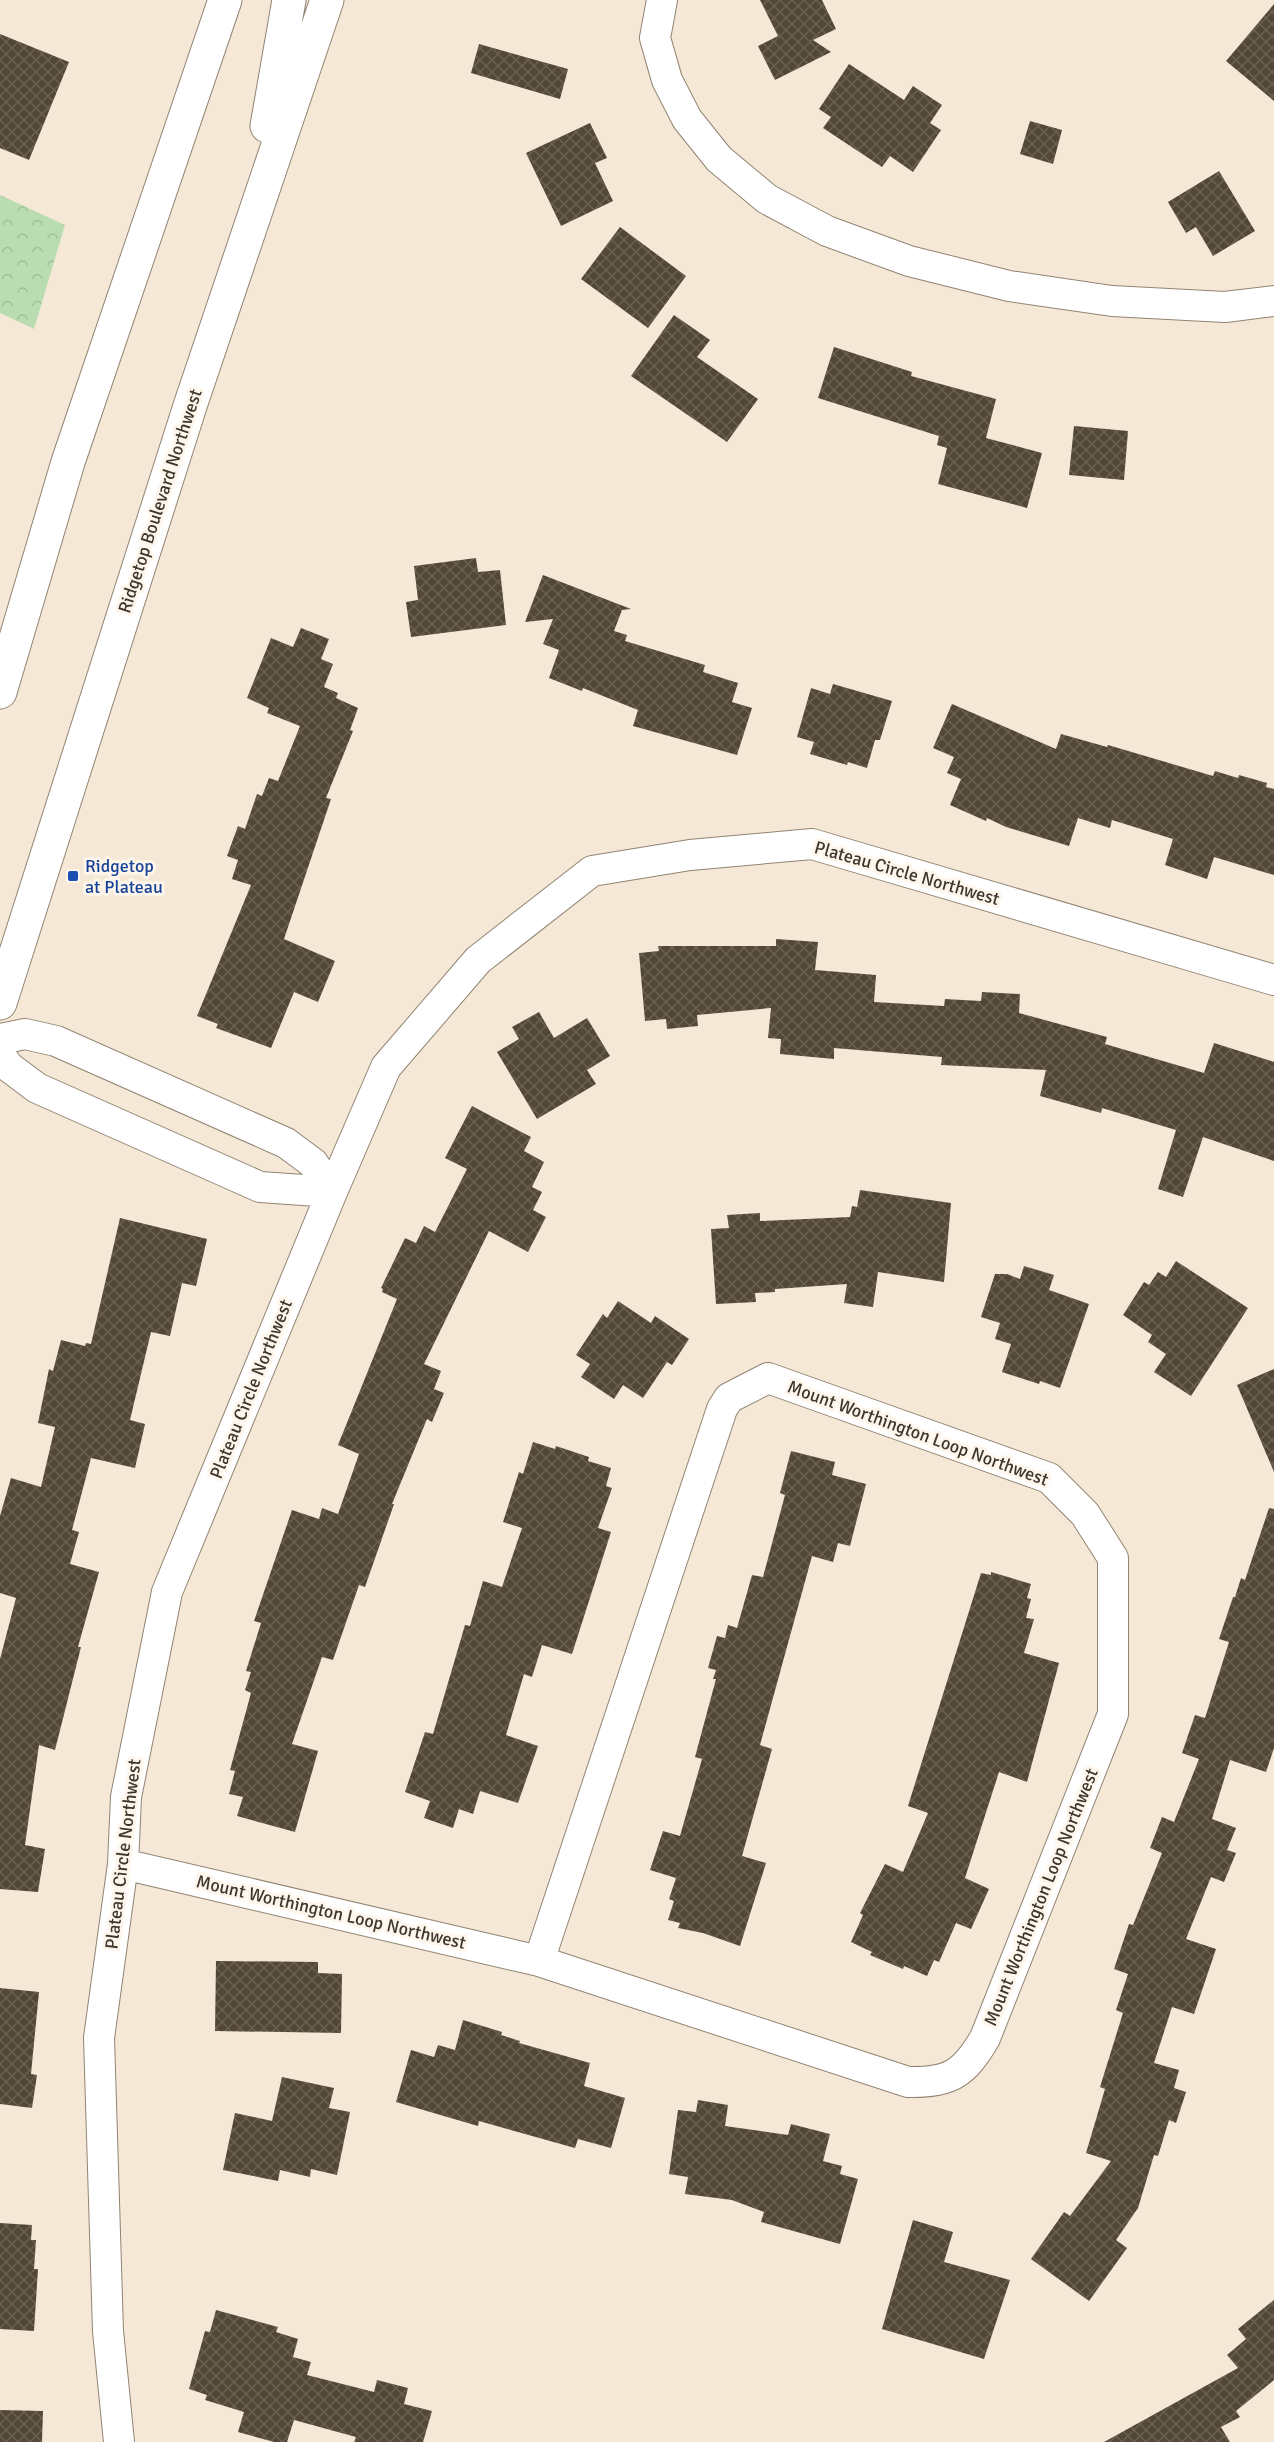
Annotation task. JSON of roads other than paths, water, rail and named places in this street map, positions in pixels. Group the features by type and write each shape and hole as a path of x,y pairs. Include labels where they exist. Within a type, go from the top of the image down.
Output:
{"main road":[{"path":"0,692 68,462 225,0"},
{"path":"250,228 289,0"},
{"name":"Ridgetop Boulevard Northwest","path":"0,1003 190,406 327,0"}],"street":[{"path":"662,0 655,38 667,80 687,119 719,159 766,199 827,231 909,261 1010,286 1112,301 1225,307 1274,301"},
{"name":"Plateau Circle Northwest","path":"119,2442 108,2331 99,2038 123,1864 126,1797 167,1592 386,1067 478,960 592,871 690,855 812,844 1274,980"},
{"path":"0,1039 25,1034 56,1041 286,1143 313,1163 332,1192"},
{"path":"0,1055 9,1068 37,1088 260,1187 332,1192"},
{"name":"Mount Worthington Loop Northwest","path":"123,1864 539,1961 908,2082 931,2082 964,2069 985,2038 1113,1714 1113,1558 1085,1514 1049,1478 768,1378 729,1398 722,1409 539,1961"}],"place":[{"name":"Ridgetop at Plateau","path":"73,876"}]}
